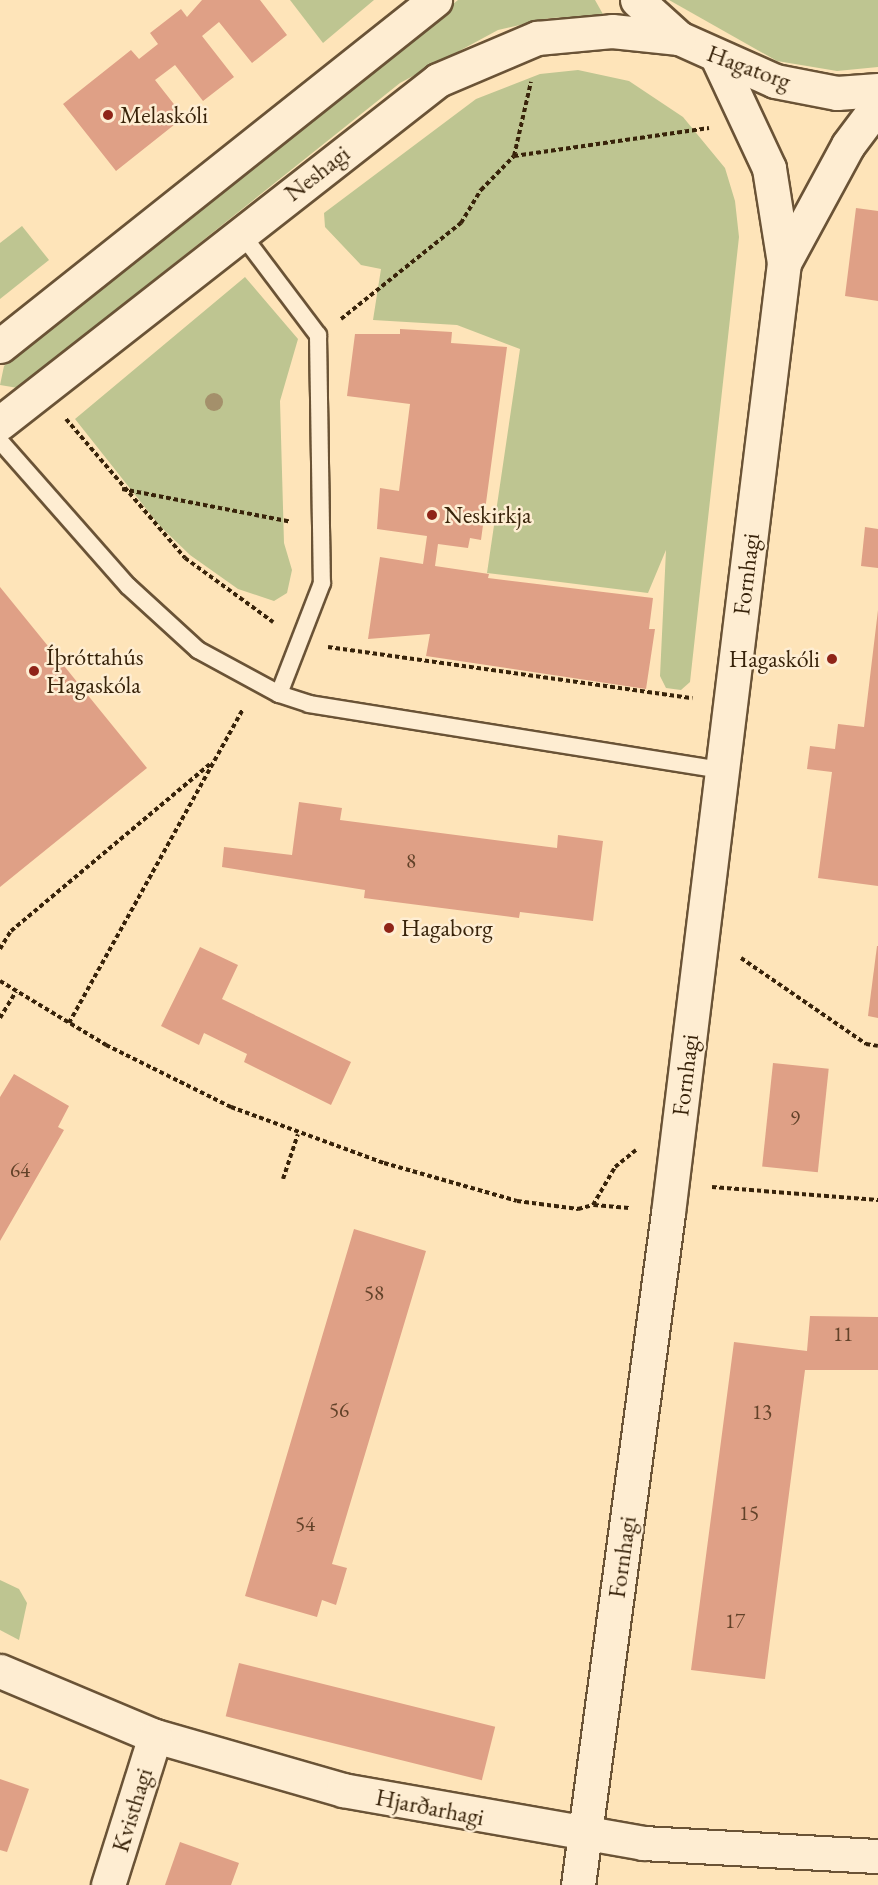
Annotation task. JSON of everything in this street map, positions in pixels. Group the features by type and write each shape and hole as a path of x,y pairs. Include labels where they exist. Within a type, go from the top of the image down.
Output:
{"street":[{"path":"0,346 435,0"},
{"name":"Hagatorg","path":"637,0 679,38 718,59 786,83 837,93 878,90"},
{"name":"Neshagi","path":"0,423 438,80 537,38 612,31 679,38"},
{"name":"Fornhagi","path":"578,1885 722,770 784,263 769,168 718,59"},
{"name":"Fornhagi","path":"784,263 837,163 878,105"},
{"name":"Hjarðarhagi","path":"0,1671 155,1736 343,1790 585,1835 690,1848 878,1856"},
{"name":"Kvisthagi","path":"108,1885 155,1736"}],"lane":[{"path":"241,232 318,336 322,583 302,643 279,694"},
{"path":"0,441 128,586 198,650 279,694 320,706 722,770"}],"path":[{"path":"318,336 393,283 461,223 481,190 514,156 532,75"},
{"path":"514,156 710,128"},
{"path":"58,409 120,489 185,558 302,643 698,699"},
{"path":"120,489 321,528"},
{"path":"69,1023 258,682"},
{"path":"0,949 11,931 213,762"},
{"path":"741,958 866,1044 878,1046"},
{"path":"0,981 69,1023 173,1081 298,1134 517,1200 578,1209 593,1204 629,1208"},
{"path":"0,1018 16,992"},
{"path":"282,1179 298,1134"},
{"path":"593,1204 615,1167 637,1150"},
{"path":"712,1187 878,1200"}],"green space":[{"path":"290,0 374,0 323,43"},
{"path":"458,0 595,0 604,16 550,18 498,30 400,83 18,388 0,385 4,366"},
{"path":"669,0 878,0 878,67 837,71 777,61"},
{"path":"578,70 629,81 683,117 725,168 735,201 739,237 690,682 681,690 666,688 660,676 666,550 648,593 487,573 520,349 457,325 373,320 381,269 361,265 325,227 324,213 476,99 540,74"},
{"path":"22,226 49,260 0,299 0,243"},
{"path":"245,277 298,339 280,401 284,543 292,570 287,593 274,601 238,589 190,555 159,525 75,419"},
{"path":"0,1580 19,1589 27,1603 19,1640 0,1630"}],"building":[{"path":"202,0 260,0 287,35 252,63 219,22 202,36 234,77 203,101 175,65 155,80 184,117 116,171 63,104 131,50 139,59 158,44 150,33 181,9 187,17"},
{"path":"856,208 878,211 878,301 845,296"},
{"name":"Neskirkja","path":"400,329 452,332 451,343 507,347 481,540 470,538 468,548 438,544 435,566 489,574 488,578 653,598 649,629 655,629 646,689 426,656 430,634 368,639 380,557 423,564 427,536 377,529 380,488 399,491 410,404 347,396 355,334 400,334"},
{"path":"865,527 878,529 878,568 861,566"},
{"name":"Íþróttahús Hagaskóla","path":"0,587 147,768 0,887"},
{"path":"878,610 878,886 818,878 832,772 807,769 810,746 835,749 838,724 864,727"},
{"path":"299,802 342,808 340,820 557,848 558,835 603,841 593,921 520,912 519,918 364,898 365,890 222,867 224,847 292,855"},
{"path":"878,946 878,1018 868,1016"},
{"path":"200,947 238,965 222,999 351,1062 331,1105 244,1062 247,1054 204,1033 199,1045 161,1026"},
{"path":"773,1063 829,1069 818,1172 762,1166"},
{"path":"14,1074 69,1106 58,1127 64,1130 0,1241 0,1097"},
{"path":"354,1229 426,1251 332,1564 347,1568 336,1605 322,1600 317,1617 245,1596"},
{"path":"810,1316 878,1317 878,1370 805,1370 765,1679 691,1670 734,1342 807,1351"},
{"path":"239,1663 495,1727 482,1780 226,1716"},
{"path":"0,1779 29,1789 7,1852 0,1850"},
{"path":"180,1842 239,1863 231,1885 165,1885"}],"place":[{"name":"Melaskóli","path":"108,115"},
{"name":"Neskirkja","path":"432,515"},
{"name":"Hagaskóli","path":"832,659"},
{"name":"Íþróttahús Hagaskóla","path":"34,671"},
{"name":"Hagaborg","path":"389,928"}]}
